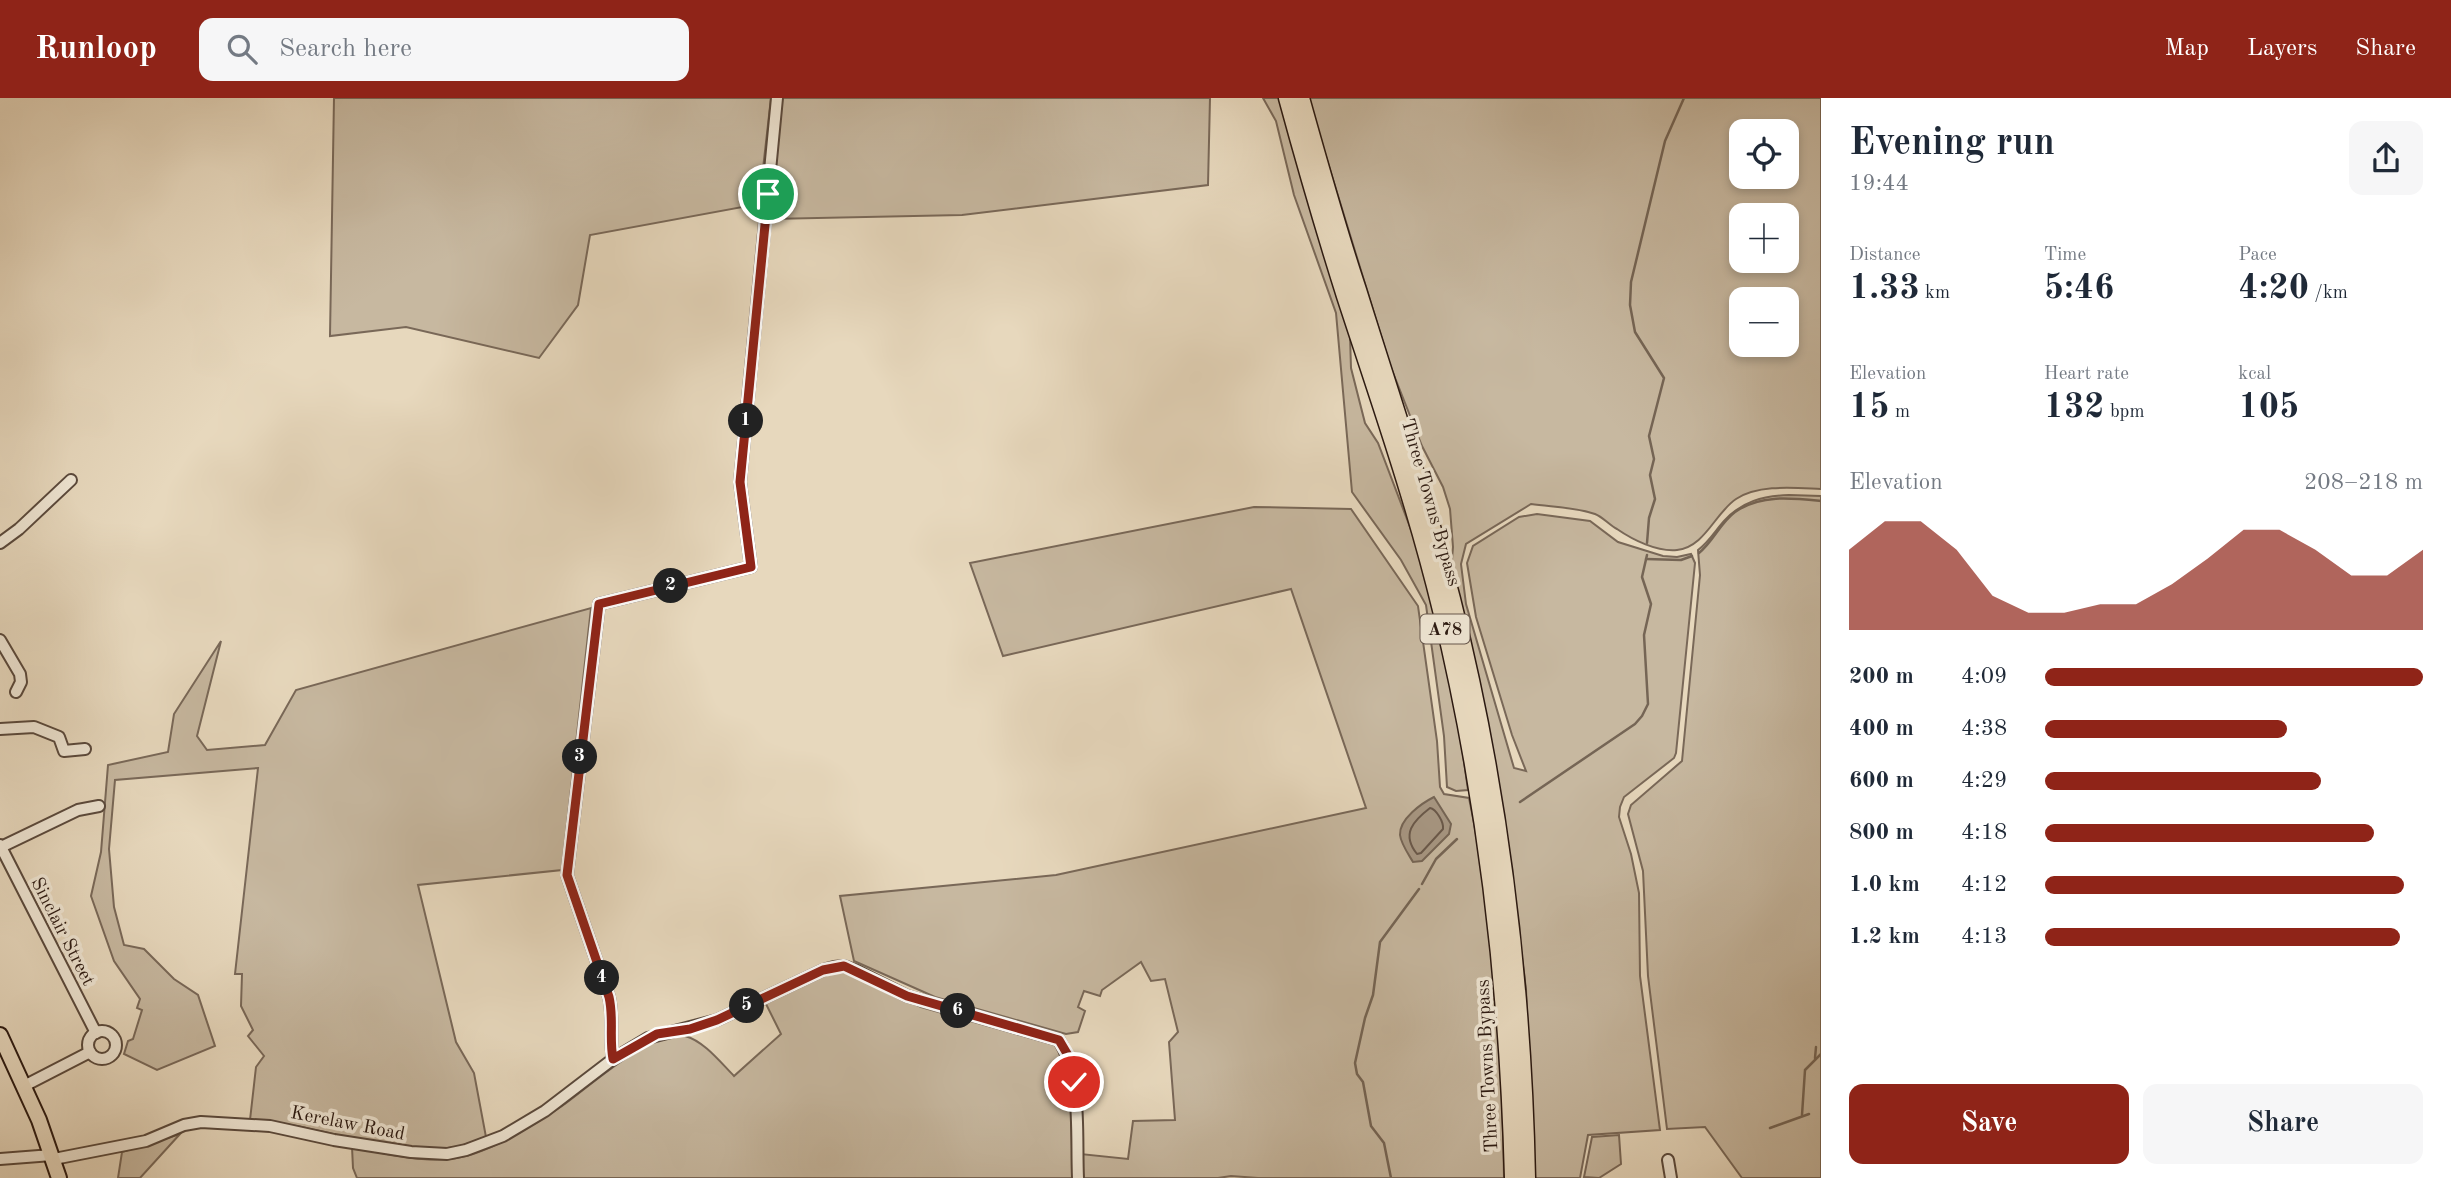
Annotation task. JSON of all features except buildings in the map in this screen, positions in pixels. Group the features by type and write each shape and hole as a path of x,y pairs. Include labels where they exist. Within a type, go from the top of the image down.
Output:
{"highway":[{"name":"Three Towns Bypass","path":"1287,98 1344,293 1413,507 1457,681 1479,796 1497,925 1507,1027 1513,1178"},
{"name":"Three Towns Bypass","path":"1301,98 1357,289 1426,503 1453,601 1470,677 1496,818 1510,923 1521,1027 1527,1178"}],"main road":[{"path":"0,1035 24,1086 59,1178"}],"street":[{"path":"613,1059 610,1044 612,1010 609,997 567,875 599,604 751,567 740,482 778,98"},
{"path":"0,543 19,529 71,480"},
{"path":"0,640 20,674 21,682 16,692"},
{"path":"0,729 34,727 59,737 64,751 86,749"},
{"path":"1,846 78,810 99,806"},
{"name":"Sinclair Street","path":"1,846 96,1033"},
{"name":"Kerelaw Road","path":"0,1159 53,1157 146,1141 184,1125 201,1122 270,1126 334,1140 411,1152 447,1154 466,1150 503,1136 545,1111 613,1059 657,1034 690,1029 717,1020 823,970 844,966 907,996 1059,1040 1069,1057 1074,1078 1078,1178"},
{"path":"96,1033 112,1036 116,1045 114,1052 104,1059 95,1057 90,1052 90,1040 96,1033"},
{"path":"24,1086 90,1052"},
{"path":"1668,1160 1671,1178"}],"shaded area":[{"path":"334,98 771,98 759,204 590,235 578,305 539,358 406,327 330,336"},
{"path":"782,98 1210,98 1208,185 962,215 770,219"},
{"path":"1263,98 1279,98 1350,336 1351,368 1365,423 1378,443 1418,548 1457,712 1468,790 1456,791 1447,787 1444,736 1426,605 1401,560 1352,492 1336,313 1294,195 1276,121"},
{"path":"1308,98 1821,98 1821,489 1777,488 1745,494 1729,505 1695,543 1677,550 1661,549 1638,541 1595,514 1531,504 1466,544 1461,564 1466,604 1514,768 1526,771 1512,735 1476,617 1467,563 1473,546 1519,517 1537,514 1590,521 1618,542 1663,556 1691,554 1695,563 1676,753 1674,758 1624,797 1619,817 1631,854 1639,893 1640,976 1660,1130 1588,1135 1580,1178 1534,1178 1526,989 1512,880 1451,572 1453,547 1450,509 1443,487 1422,446 1390,365"},
{"path":"1821,496 1821,1178 1742,1178 1705,1127 1667,1129 1648,976 1643,871 1628,814 1631,805 1682,761 1700,575 1698,550 1731,514 1746,504 1762,498"},
{"path":"1254,507 1351,509 1418,606 1437,741 1440,787 1444,794 1469,798 1478,845 1496,987 1504,1178 1083,1178 1081,1154 1128,1159 1133,1121 1175,1120 1169,1042 1178,1032 1165,979 1151,981 1141,962 1102,990 1100,996 1084,991 1078,1007 1085,1011 1078,1032 1066,1034 935,997 854,961 840,896 1056,875 1366,808 1291,589 1003,656 970,563"},
{"path":"591,608 562,870 418,885 456,1042 474,1073 486,1137 455,1147 406,1148 275,1122 250,1120 256,1067 264,1056 248,1036 253,1030 241,1006 242,974 235,974 258,768 115,780 109,849 114,907 124,945 144,949 174,979 198,995 215,1046 157,1070 124,1054 128,1041 133,1039 142,1010 137,1008 140,999 114,961 91,896 101,852 108,765 168,752 174,714 221,641 197,736 207,750 265,745 296,690"},
{"path":"848,971 921,1007 1055,1045 1065,1058 1070,1080 1073,1178 357,1178 353,1168 352,1147 428,1159 458,1158 473,1154 530,1126 562,1106 621,1061 656,1041 671,1036 685,1036 699,1043 734,1076 781,1034 764,1000 823,973"},
{"path":"180,1134 140,1178 118,1178 122,1152"},
{"path":"1619,1135 1621,1164 1599,1178 1584,1177 1592,1137"}],"water":[{"path":"1434,797 1451,824 1449,834 1422,861 1413,862 1402,842 1401,829 1412,812"}],"waterway":[{"path":"1647,543 1649,518 1655,499 1650,475 1654,459 1649,436 1664,378 1635,332 1630,305 1631,282 1665,141 1684,98"},
{"path":"1699,553 1730,516 1745,506 1777,499 1821,501"},
{"path":"1520,802 1635,724 1642,716 1648,704 1644,635 1651,604 1642,577 1647,555"},
{"path":"1646,559 1681,560 1692,556"},
{"path":"1422,884 1436,859 1457,839"},
{"path":"1391,1178 1384,1143 1371,1126 1363,1082 1357,1074 1355,1063 1373,995 1380,942 1419,889"},
{"path":"1815,1058 1816,1047"},
{"path":"1802,1115 1805,1070 1821,1054"},
{"path":"1770,1128 1809,1114"}],"route":[{"path":"768,194 740,482 751,567 599,604 567,875 609,997 612,1010 610,1044 613,1059 657,1034 690,1029 717,1020 823,970 844,966 907,996 1059,1040 1069,1057 1074,1082"}]}
